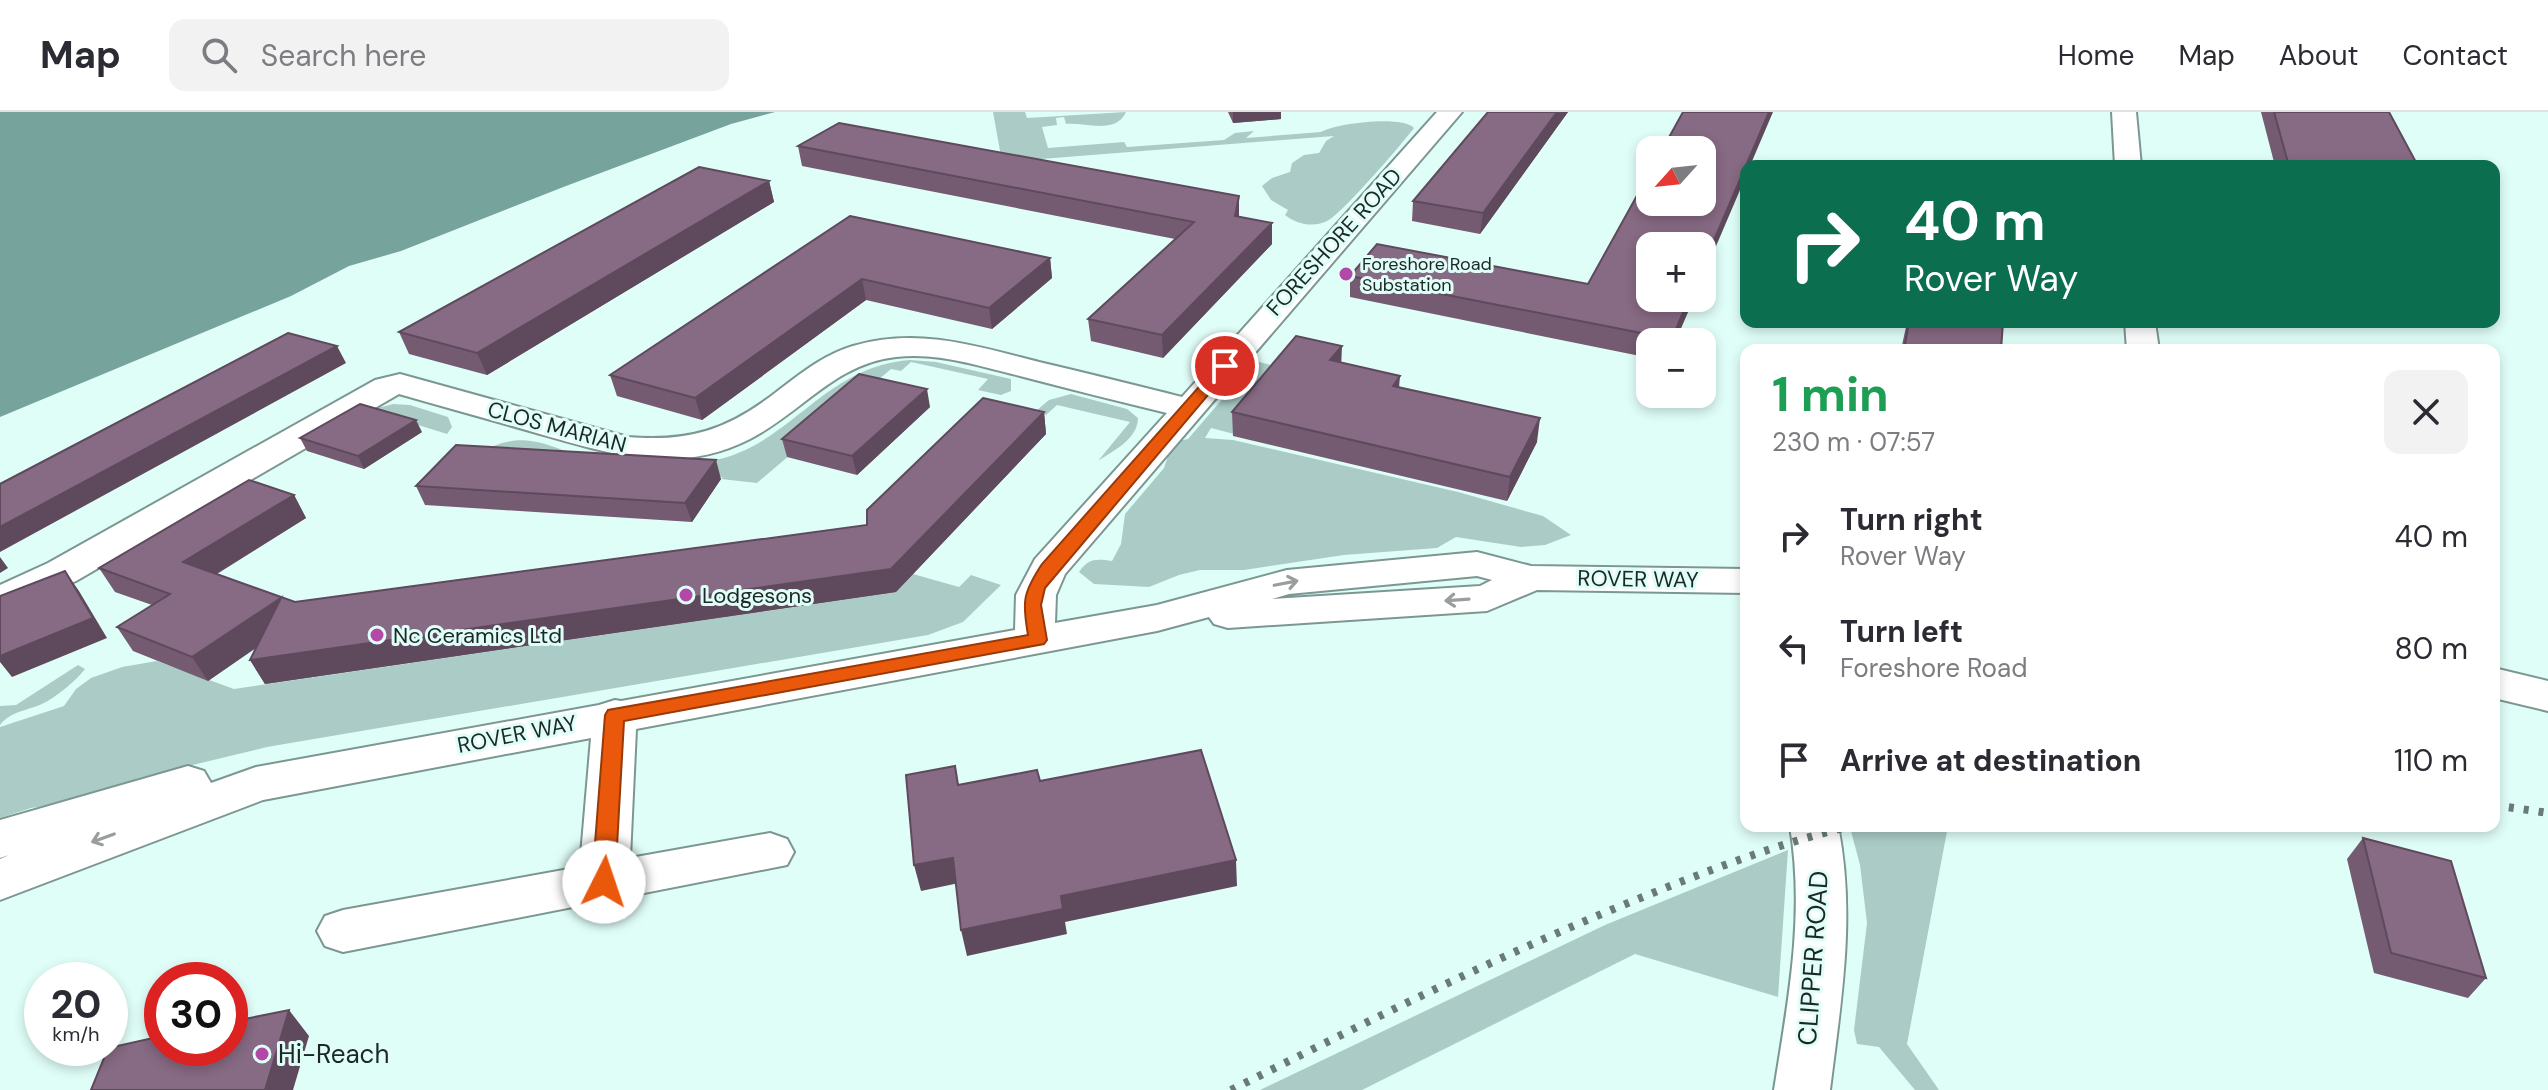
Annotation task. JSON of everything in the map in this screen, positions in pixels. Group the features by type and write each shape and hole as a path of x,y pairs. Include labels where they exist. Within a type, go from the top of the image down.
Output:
{"street":[{"name":"FORESHORE ROAD","path":"1038,640 1032,605 1036,588 1049,568 1450,112"},
{"path":"2124,112 2128,160"},
{"name":"CLOS MARIAN","path":"0,600 62,572 376,393 400,384 626,447 661,450 698,445 734,433 763,417 833,366 863,353 905,346 949,349 1187,408"},
{"name":"ROVER WAY","path":"0,880 98,839 191,810 256,784 615,715 1157,618 1487,598 1531,578 1740,581"},
{"path":"2500,684 2548,696"},
{"path":"604,882 615,715"},
{"name":"ROVER WAY","path":"0,839 113,803 190,783 256,784"},
{"name":"CLIPPER ROAD","path":"1802,1090 1821,925 1820,863 1815,832"},
{"path":"343,931 770,852"}],"shaded area":[{"path":"0,112 775,112 731,124 401,251 349,266 291,296 0,417"},
{"path":"993,112 1025,112 1027,118 1126,112 1115,123 1099,126 1066,124 1064,117 1056,118 1057,125 1042,127 1048,148 1124,142 1127,147 1224,140 1235,133 1254,131 1246,138 1321,132 1340,126 1384,121 1414,128 1345,206 1327,221 1310,225 1285,215 1288,210 1271,200 1262,186 1272,178 1290,172 1292,163 1304,155 1319,153 1326,141 1334,136 1002,162"},
{"path":"910,360 936,362 1011,379 1011,391 1001,395 978,390 988,379 911,362 901,371 891,369 757,483 721,479 723,477 468,461 509,441 527,440 618,465 710,461 738,453 762,441 852,377 879,366"},
{"path":"1255,361 1287,369 1234,434 1211,428 1205,438 1233,440 1458,492 1543,516 1571,535 1545,545 1521,547 1456,537 1437,548 1344,555 1244,570 1200,570 1149,587 1094,584 1079,572 1093,560 1112,561 1121,544 1125,514 1164,468 1173,442 1188,439"},
{"path":"1071,394 1127,409 1138,418 1134,432 1124,444 1098,461 1130,422 1057,405 1046,415 1037,410 1049,400"},
{"path":"393,404 410,405 448,417 452,427 447,434 370,410"},
{"path":"913,574 959,587 971,575 1001,585 963,622 928,635 267,747 139,778 90,799 31,808 0,818 0,727 64,706 76,689 91,678 122,667 157,661 234,689 896,592"},
{"path":"78,665 85,669 61,692 46,702 10,716 0,725 0,706 16,705"},
{"path":"1851,832 1947,832 1907,1044 1939,1090 1915,1090 1879,1047 1857,1044 1854,1030 1867,923 1860,865"},
{"path":"1788,850 1778,997 1635,954 1362,1090 1260,1090 1605,925"}],"building":[{"path":"1488,112 1557,112 1483,213 1413,201"},
{"path":"1683,112 1769,112 1748,160 1740,160 1740,180 1716,235 1716,232 1636,232 1636,312 1683,312 1677,328 1636,328 1636,332 1350,276 1377,244 1588,284 1636,197 1636,216 1716,216 1716,136 1670,136"},
{"path":"2274,112 2389,112 2415,160 2287,160"},
{"path":"839,123 1239,196 1235,216 1272,223 1162,335 1088,319 1194,222 798,146"},
{"path":"699,167 769,181 477,353 399,332"},
{"path":"850,216 1050,258 989,308 862,279 695,398 610,375"},
{"path":"1908,328 2003,328 2001,344 1905,344"},
{"path":"288,333 337,346 0,527 0,484"},
{"path":"1296,336 1342,346 1330,360 1400,376 1393,386 1540,418 1510,477 1232,412"},
{"path":"859,374 927,389 852,456 782,439"},
{"path":"983,398 1044,412 891,569 250,660 281,598 192,657 117,627 170,594 99,568 249,480 294,495 183,562 295,602 867,525 867,510"},
{"path":"360,404 416,420 358,456 300,438"},
{"path":"456,445 716,460 685,503 416,486"},
{"path":"65,571 93,618 0,656 0,596"},
{"path":"1201,750 1236,860 1061,896 1063,909 961,930 953,858 914,865 906,775 955,766 958,785 1037,770 1040,781"},
{"path":"2363,838 2451,861 2486,978 2391,953"},
{"name":"Hi-Reach","path":"289,1010 265,1090 91,1090 101,1066 128,1066 128,1044 144,1040 144,1066 248,1066 248,1018"}],"railway":[{"path":"2500,806 2548,813"},
{"path":"1231,1090 1430,992 1582,922 1740,859 1829,832"}],"place":[{"name":"Foreshore Road Substation","path":"1346,274"},
{"name":"Lodgesons","path":"686,595"},
{"name":"Nc Ceramics Ltd","path":"377,635"},
{"name":"Hi-Reach","path":"262,1054"}],"route":[{"path":"604,882 615,715 1038,640 1032,605 1036,588 1049,568 1225,366"}]}
